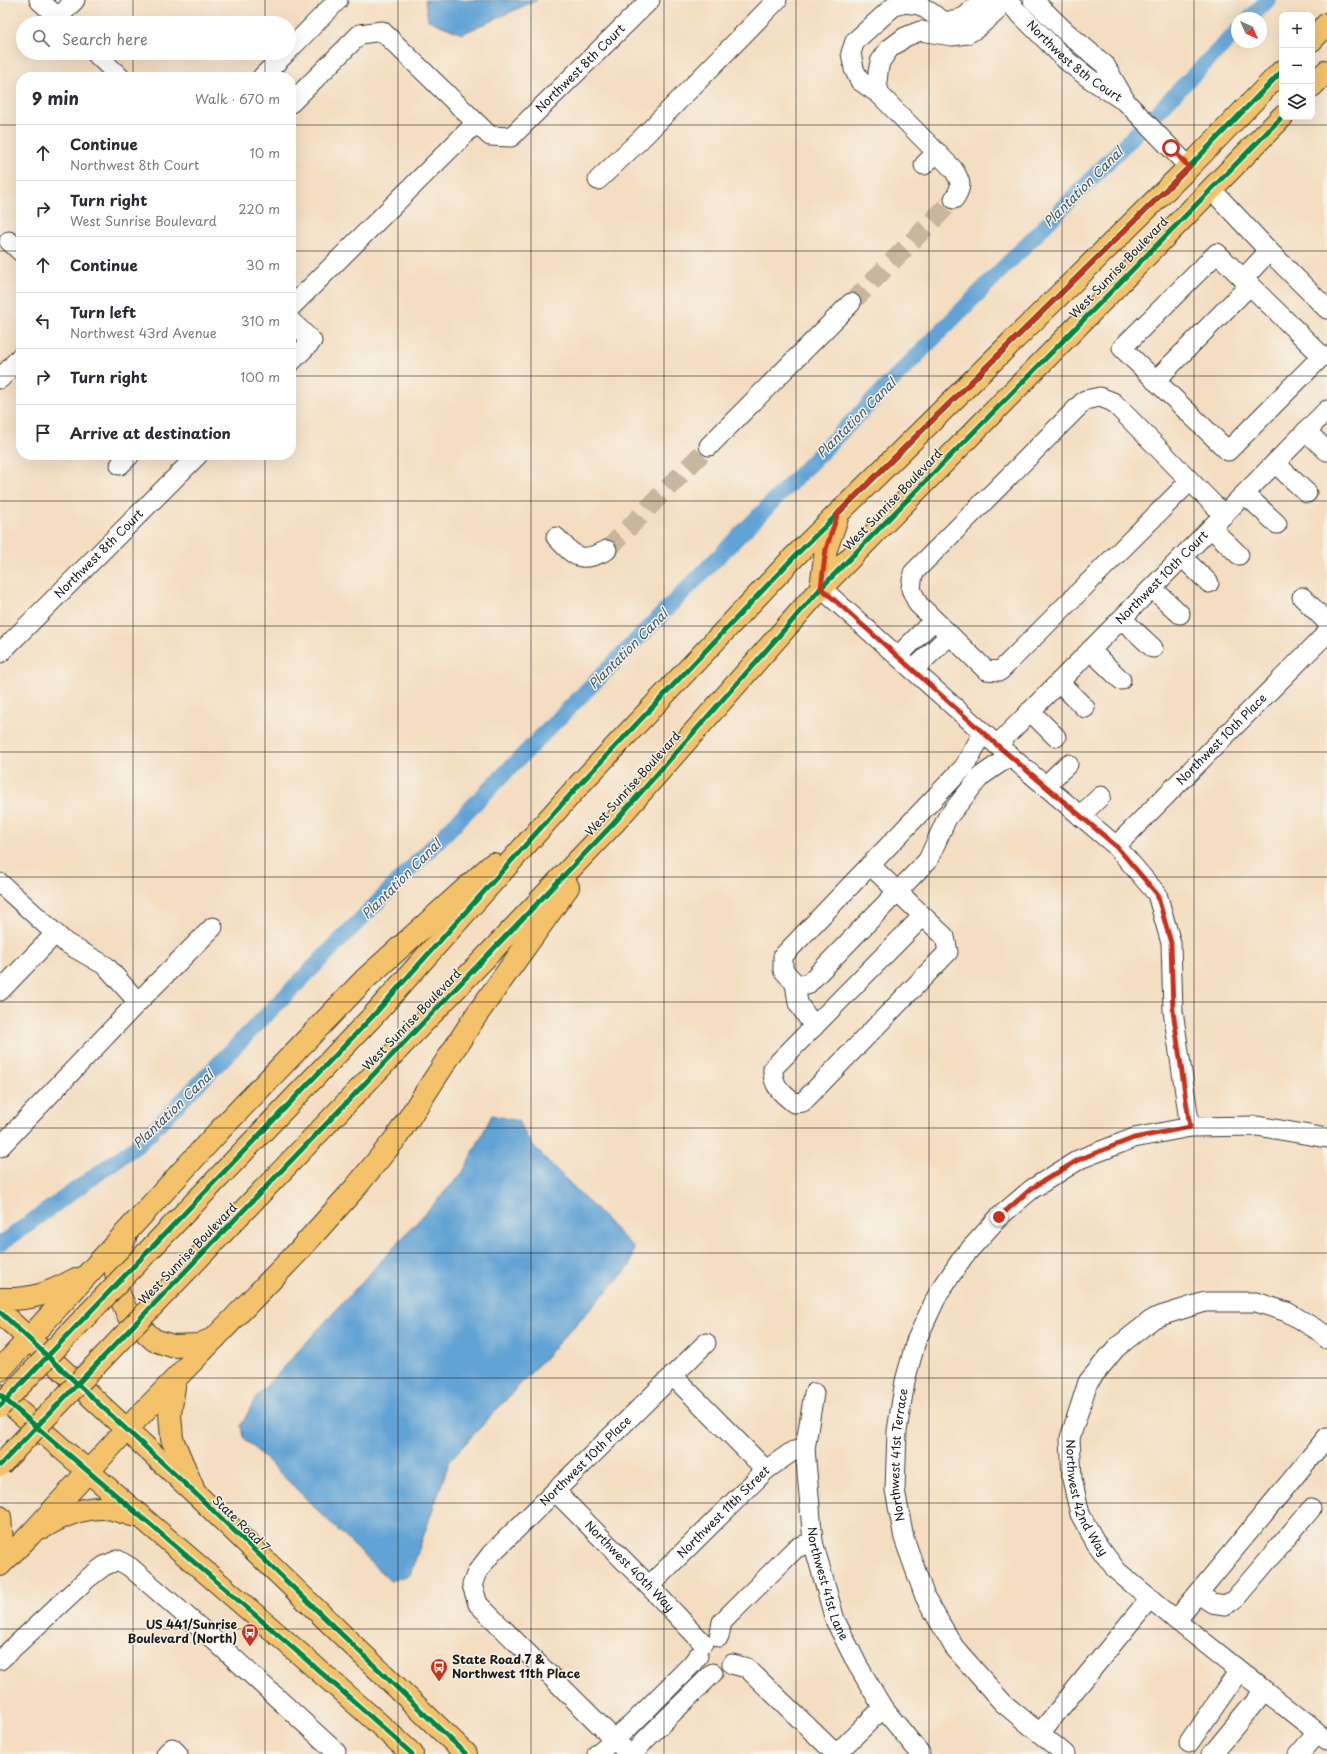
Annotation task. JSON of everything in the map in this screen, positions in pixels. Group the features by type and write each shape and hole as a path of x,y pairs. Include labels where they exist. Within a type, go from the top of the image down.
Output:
{"main road":[{"path":"1315,37 1327,24"},
{"path":"1314,84 1327,71"},
{"name":"West Sunrise Boulevard","path":"0,1406 372,1017 580,785 794,557 1189,167 1279,74"},
{"name":"West Sunrise Boulevard","path":"0,1465 613,824 821,588 1279,120"},
{"path":"1211,189 1209,178 1220,135"},
{"path":"1188,212 1196,185 1195,176 1189,167"},
{"path":"821,588 826,549 838,513"},
{"path":"0,1370 219,1131 364,980 580,785"},
{"path":"0,1564 30,1535 126,1430 295,1255 355,1188 396,1138 475,1017 613,824"},
{"path":"129,1229 115,1264 119,1294 129,1317 154,1340 172,1346 198,1345 215,1338"},
{"path":"0,1299 28,1299 52,1292 89,1272"},
{"name":"State Road 7","path":"0,1312 196,1494 466,1754"},
{"path":"175,1380 170,1414 172,1439 196,1494"},
{"path":"0,1395 291,1646 412,1754"},
{"path":"30,1535 62,1516 83,1510 111,1509 142,1518"},
{"path":"0,1517 2,1543 0,1548"}],"street":[{"path":"39,0 57,16"},
{"path":"64,16 75,0"},
{"path":"296,43 338,0"},
{"name":"Northwest 8th Court","path":"476,123 490,136 511,137 650,0"},
{"path":"598,180 640,140 777,0"},
{"path":"880,95 877,83 878,72 880,62 889,49 905,37 920,32 952,36 967,34 977,28 996,12 996,0 955,21 943,20 920,5 905,3 894,6 855,41 851,54 854,69 860,81 880,95 931,158 952,169 960,180 960,191 954,199"},
{"name":"Northwest 8th Court","path":"996,0 1090,79 1127,102"},
{"name":"Northwest 8th Court","path":"1033,0 1066,32 1105,65 1127,102 1189,167"},
{"path":"296,98 360,34 382,31 476,123 296,302"},
{"path":"864,34 885,54"},
{"path":"102,60 115,72"},
{"path":"267,72 279,60"},
{"path":"1211,189 1269,251 1327,309"},
{"path":"1155,381 1246,282 1269,251"},
{"path":"1217,253 1246,282 1324,353 1228,451 1122,348 1217,253"},
{"path":"710,446 851,303"},
{"path":"296,326 312,341 296,357"},
{"path":"0,356 16,356"},
{"path":"0,379 16,361"},
{"path":"1190,481 1000,671 986,670 918,604 911,588 913,573 1085,400 1100,397 1113,402 1190,481 1239,555"},
{"name":"Northwest 10th Court","path":"795,983 807,985 928,860 947,818 981,776 1004,751 1030,711 1327,410"},
{"path":"1306,432 1327,451"},
{"name":"Northwest 8th Court","path":"0,652 193,460"},
{"path":"1275,463 1307,493"},
{"path":"1245,494 1277,524"},
{"path":"556,537 572,554 584,558 596,556 607,550"},
{"path":"1182,557 1210,583"},
{"path":"821,588 1004,751 1116,846 1157,894 1171,943 1173,1011 1190,1127"},
{"path":"1152,588 1180,614"},
{"path":"1302,597 1327,622"},
{"path":"1122,619 1153,648"},
{"path":"898,656 934,620"},
{"name":"Northwest 10th Place","path":"1116,846 1327,633"},
{"path":"913,670 950,635"},
{"path":"1090,650 1121,680"},
{"path":"1059,682 1085,708"},
{"path":"1030,711 1056,737"},
{"path":"814,1027 798,1003 795,983 783,970 783,956 964,767 983,732"},
{"path":"1045,786 1068,764"},
{"path":"1080,816 1101,796"},
{"path":"930,803 947,818"},
{"path":"870,865 945,937 948,952 803,1102 794,1103 778,1091 772,1077 773,1068 923,916"},
{"path":"3,893 66,943 106,966 138,1002"},
{"path":"0,1148 138,1002 213,927"},
{"path":"0,990 55,934"},
{"name":"Northwest 41st Terrace","path":"1065,1754 1003,1703 954,1647 925,1597 904,1538 895,1490 897,1432 905,1381 916,1341 938,1294 963,1257 999,1217 1032,1188 1080,1159 1134,1138 1190,1127 1257,1126 1327,1138"},
{"name":"Northwest 42nd Way","path":"1322,1737 1117,1571 1096,1543 1080,1514 1072,1479 1070,1438 1088,1382 1116,1348 1154,1318 1205,1302 1256,1302 1287,1312 1321,1332 1327,1339"},
{"name":"Northwest 10th Place","path":"614,1739 478,1604 472,1585 477,1572 491,1554 706,1343"},
{"path":"673,1376 766,1470"},
{"name":"Northwest 41st Lane","path":"814,1393 804,1449 813,1542 835,1620 857,1664 883,1708 920,1753"},
{"path":"1176,1620 1327,1437"},
{"name":"Northwest 11th Street","path":"649,1586 766,1470 792,1451 804,1449"},
{"name":"Northwest 40th Way","path":"555,1491 707,1646"},
{"path":"1198,1594 1212,1602 1225,1605 1234,1600 1311,1509"},
{"path":"597,1754 638,1719 691,1665 707,1646 722,1622 796,1548 813,1542"},
{"path":"0,1660 88,1579 104,1566 118,1560 130,1567 214,1640 336,1752 334,1754"},
{"path":"1040,1733 1150,1598"},
{"path":"725,1639 733,1647 734,1658 732,1664 724,1672 714,1673 703,1667 707,1646 725,1639"},
{"path":"732,1664 747,1668 836,1754 883,1708"},
{"path":"1189,1743 1239,1671"},
{"path":"633,1754 645,1740 714,1673"},
{"path":"1212,1754 1264,1690"},
{"path":"1299,1754 1322,1737"},
{"path":"614,1739 629,1754"},
{"path":"166,1754 172,1748 178,1754"}],"water":[{"path":"425,0 537,0 462,34 428,20"},
{"path":"492,1115 518,1121 532,1145 634,1248 630,1266 450,1460 410,1575 390,1581 243,1437 241,1426 256,1397 463,1172"}],"waterway":[{"name":"Plantation Canal","path":"1256,12 1268,0"},
{"name":"Plantation Canal","path":"0,1244 139,1144 1231,37"}],"tunnel":[{"path":"851,303 954,199"},
{"path":"607,550 709,446"}],"cycle path":[{"path":"0,1406 372,1017 579,785 794,557 1189,167 1279,74"},
{"path":"0,1465 613,824 821,588 1279,120"},
{"path":"0,1312 196,1494 466,1754"},
{"path":"0,1395 259,1618 412,1754"}],"place":[{"name":"US 441/Sunrise Boulevard (North)","path":"250,1647"},
{"name":"State Road 7 & Northwest 11th Place","path":"439,1682"}],"route":[{"path":"999,1217 1032,1188 1080,1159 1134,1138 1190,1127 1173,1011 1171,943 1157,894 1116,846 997,745 821,588 826,549 838,513 1189,167 1171,148"}]}
